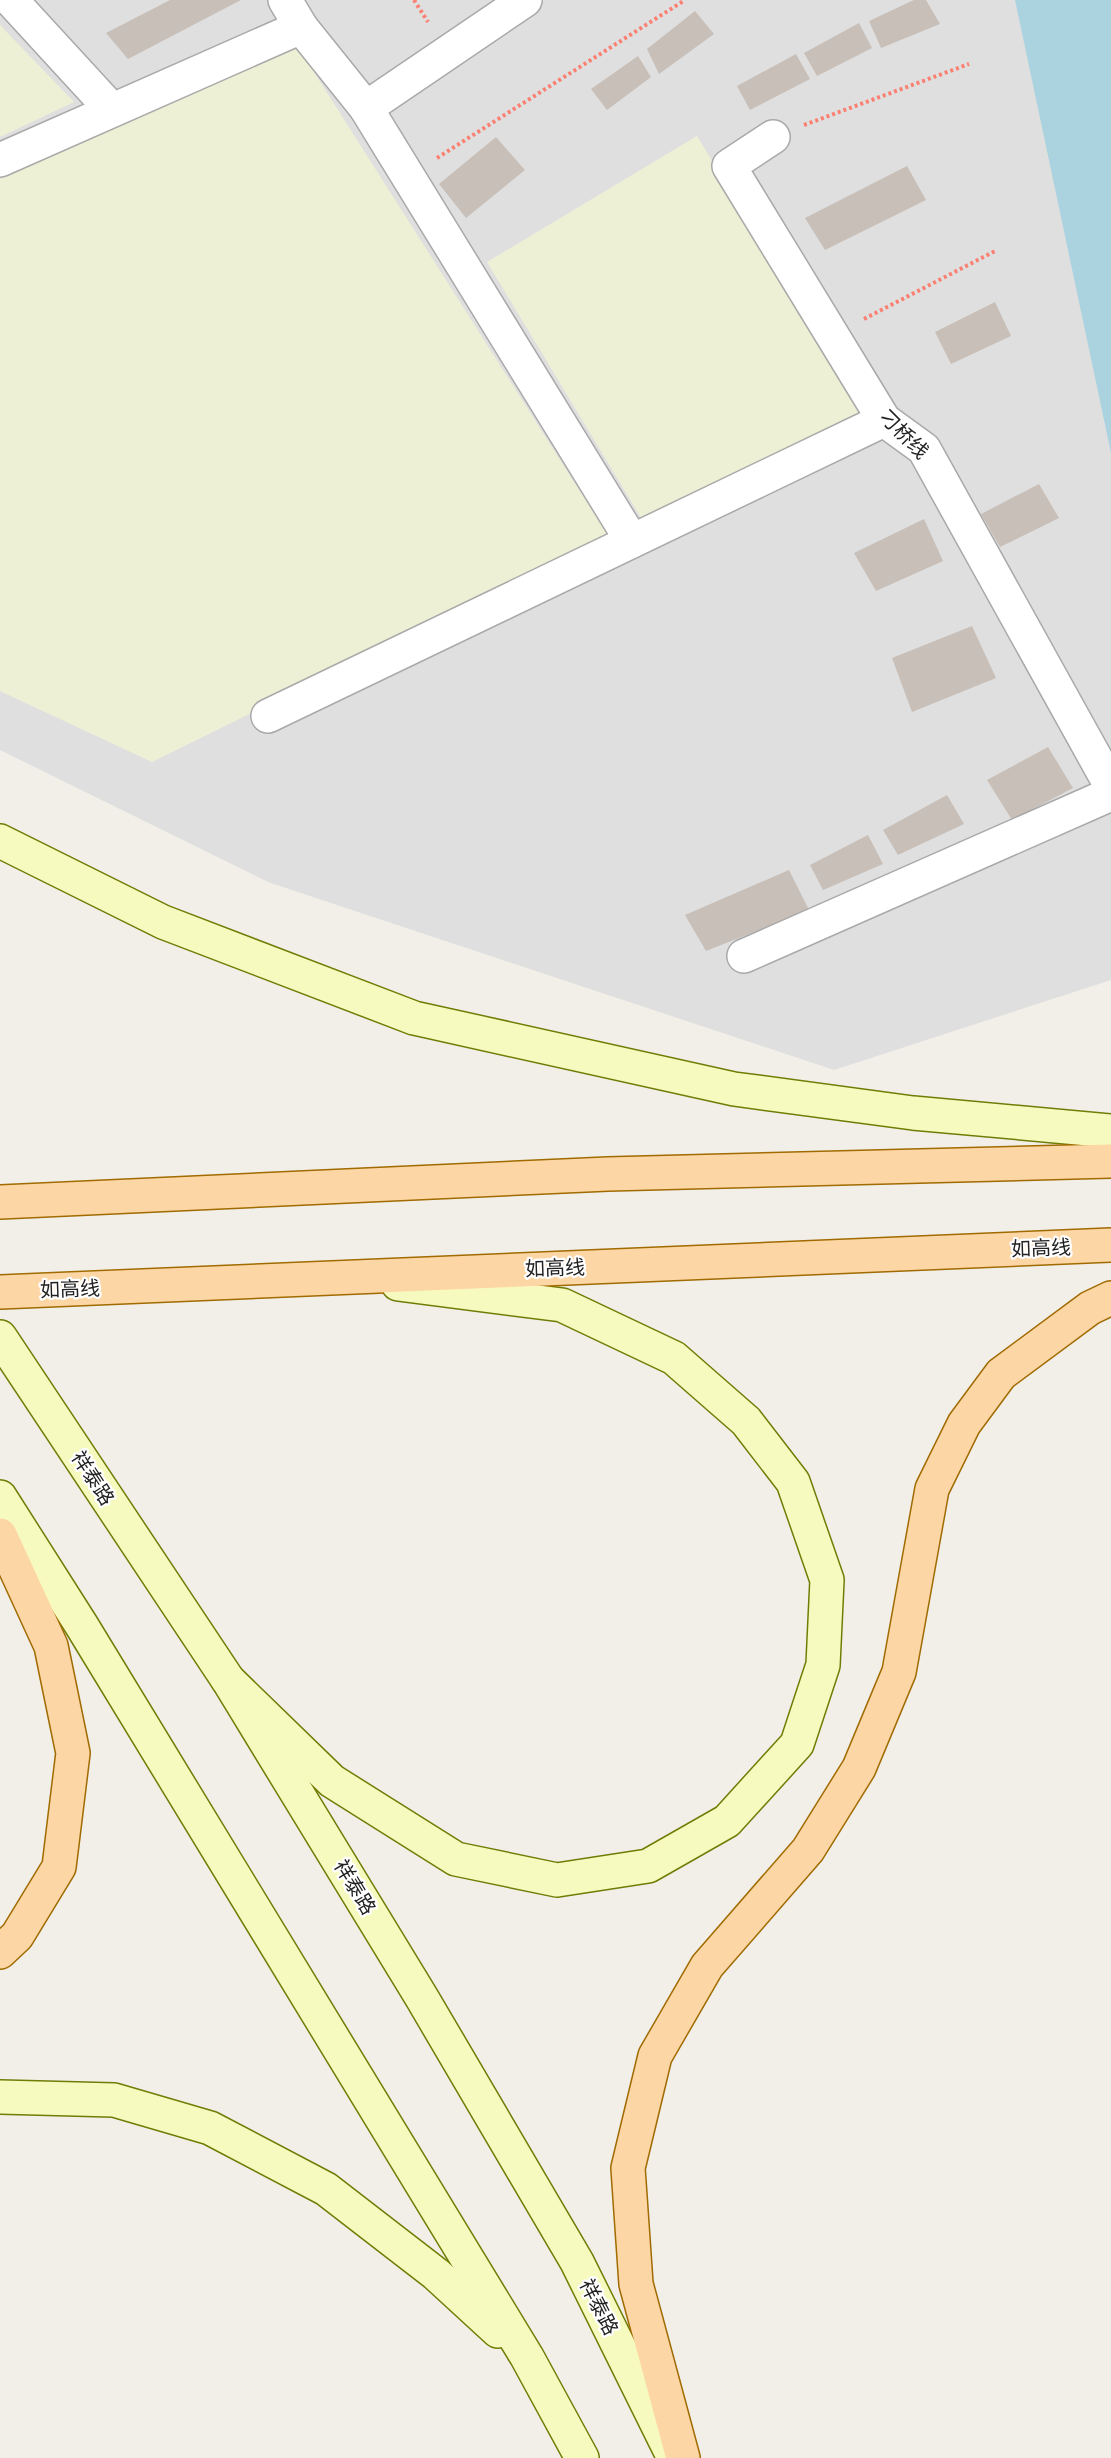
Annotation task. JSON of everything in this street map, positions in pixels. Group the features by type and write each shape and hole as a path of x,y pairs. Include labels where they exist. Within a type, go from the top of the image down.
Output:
{"main road":[{"path":"0,841 163,922 414,1018 734,1089 913,1113 1111,1131"},
{"path":"0,1202 620,1173 1111,1161"},
{"name":"如高线","path":"0,1292 1111,1245"},
{"path":"228,1680 332,1781 456,1859 557,1880 648,1866 727,1821 797,1744 823,1665 827,1580 793,1482 747,1421 674,1358 562,1305 343,1277"},
{"path":"683,2458 636,2284 628,2168 655,2056 707,1966 808,1850 859,1768 900,1672 932,1489 964,1424 1001,1374 1090,1308 1111,1298"},
{"name":"祥泰路","path":"0,1338 228,1680 416,1988 577,2262 675,2458"},
{"path":"0,1497 82,1626 527,2357 582,2458"},
{"path":"0,1535 51,1646 73,1753 59,1867 17,1936 0,1952"},
{"path":"0,2097 114,2100 210,2128 326,2189 436,2274 527,2357"}],"street":[{"path":"11,0 112,110"},
{"path":"285,0 302,27 366,108 632,541"},
{"path":"366,108 525,0"},
{"path":"0,160 302,27"},
{"name":"刁桥线","path":"773,137 729,166 884,420 924,449 1111,786"},
{"path":"268,716 884,420"},
{"path":"744,956 1111,794"}],"path":[{"path":"408,177 685,0"},
{"path":"773,137 969,64"},
{"path":"832,335 997,250"}],"shaded area":[{"path":"0,0 1111,0 1111,980 834,1070 268,882 0,750"}],"green space":[{"path":"0,25 74,102 0,137"},
{"path":"298,47 609,537 152,762 0,691 0,179"},
{"path":"697,136 865,413 643,521 487,262"}],"water":[{"path":"1015,0 1111,0 1111,453"}],"building":[{"path":"170,0 241,0 128,59 106,33"},
{"path":"914,0 926,0 940,24 881,48 869,21"},
{"path":"695,11 714,34 659,74 647,49"},
{"path":"859,23 872,48 817,76 804,53"},
{"path":"796,54 810,79 750,110 737,86"},
{"path":"638,56 651,77 607,110 591,89"},
{"path":"496,137 525,170 466,218 439,184"},
{"path":"907,166 926,200 825,250 805,218"},
{"path":"995,302 1011,336 951,364 935,332"},
{"path":"1039,484 1059,518 1000,547 981,514"},
{"path":"924,519 943,561 876,591 854,553"},
{"path":"972,626 996,678 912,712 892,658"},
{"path":"1048,747 1073,788 1012,820 987,780"},
{"path":"947,795 964,824 898,855 883,830"},
{"path":"868,835 883,864 823,890 810,865"},
{"path":"789,870 809,910 706,951 685,915"}]}
